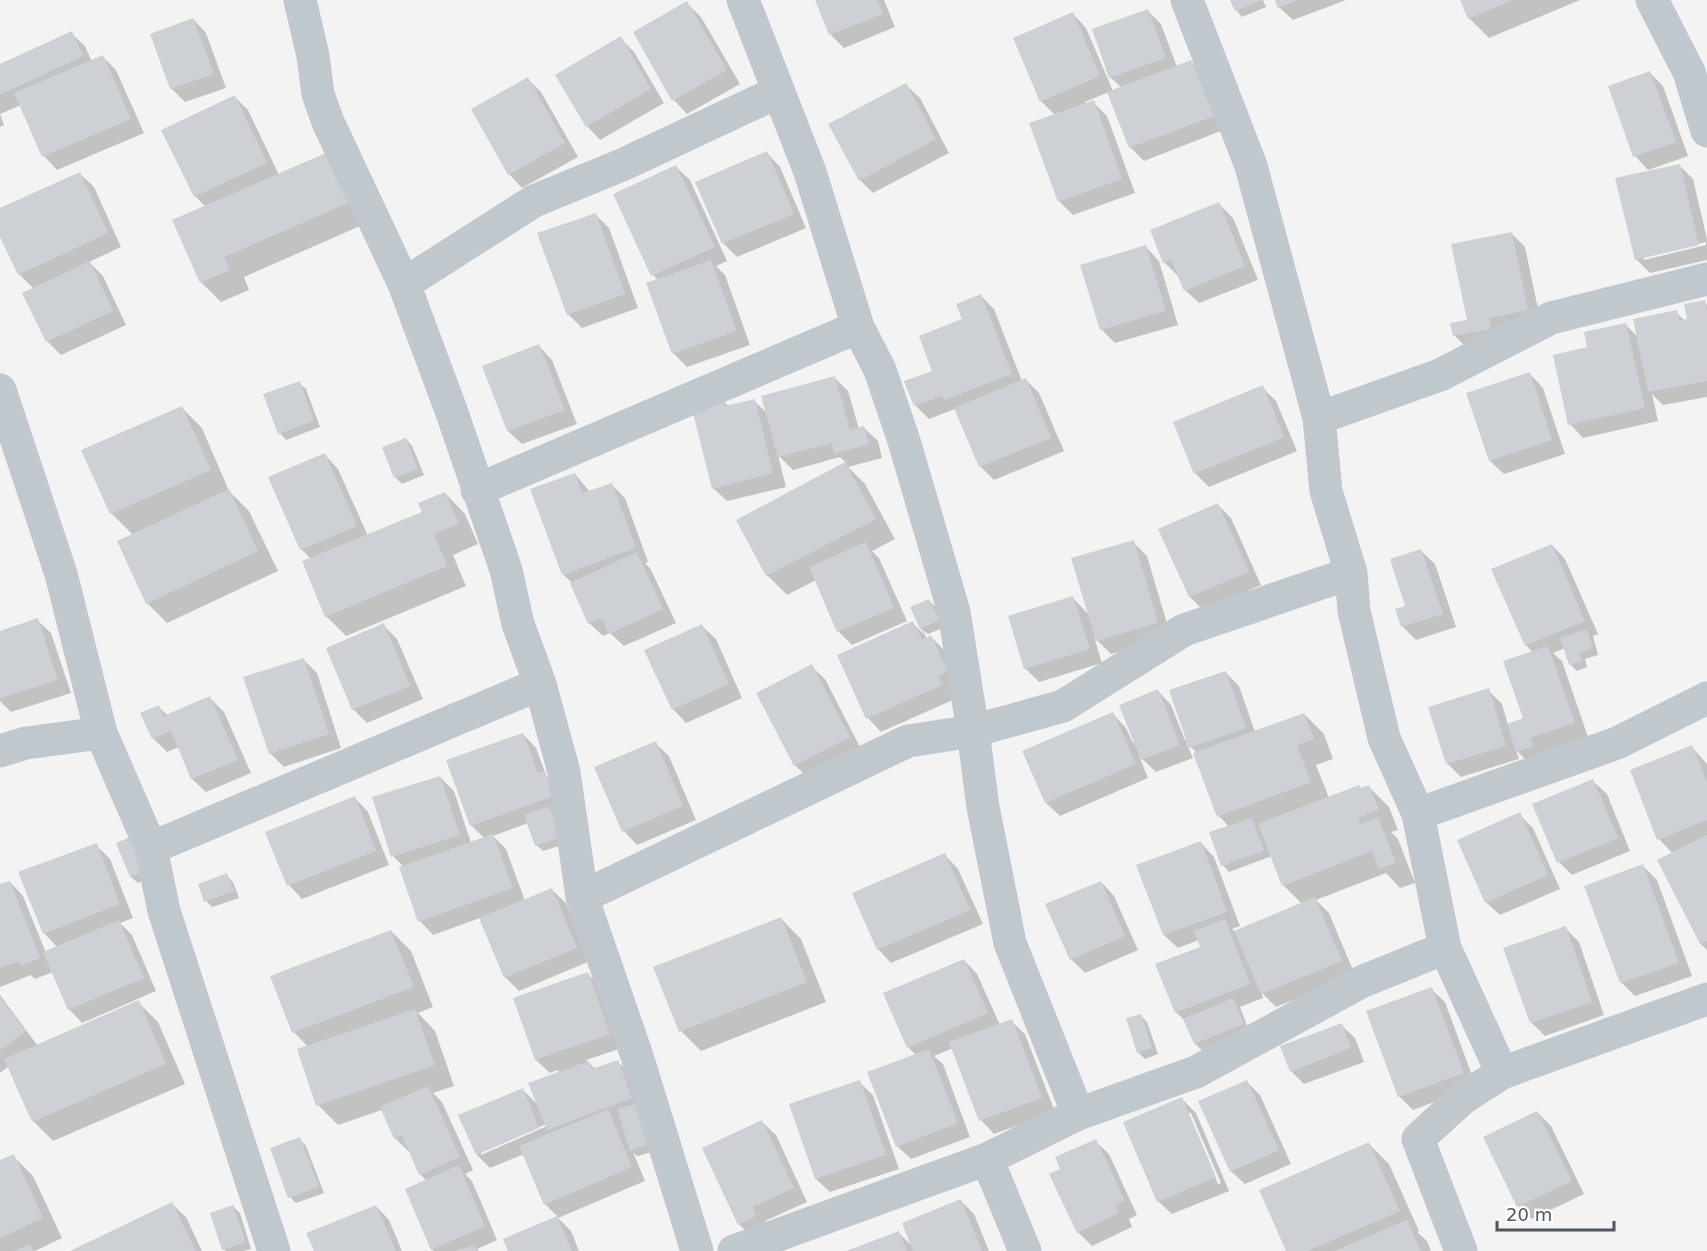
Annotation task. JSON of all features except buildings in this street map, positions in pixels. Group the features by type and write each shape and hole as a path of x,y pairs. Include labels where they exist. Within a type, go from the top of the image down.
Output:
{"street":[{"path":"300,0 313,57 318,94 328,122 404,284 451,410 506,570 518,624 540,684 564,772 582,897 637,1056 697,1251"},
{"path":"743,0 810,172 858,327 884,381 904,441 954,612 983,807 1010,943 1078,1114"},
{"path":"1187,0 1251,166 1319,418 1326,491 1351,573 1354,611 1384,738 1418,814 1445,948 1502,1073"},
{"path":"1652,0 1689,72 1707,131"},
{"path":"404,284 534,201 622,165 778,92"},
{"path":"1319,418 1440,375 1551,318 1707,279"},
{"path":"477,490 858,327"},
{"path":"0,390 62,574 101,733 151,848 164,911 274,1251"},
{"path":"582,897 908,741 973,731 1063,706 1184,630 1351,573"},
{"path":"151,848 540,684"},
{"path":"1418,814 1617,743 1707,698"},
{"path":"0,751 26,743 101,733"},
{"path":"734,1251 987,1159 1078,1114 1196,1072 1361,982 1445,948"},
{"path":"1461,1251 1418,1139 1463,1098 1502,1073 1707,999"},
{"path":"987,1159 1025,1251"}]}
